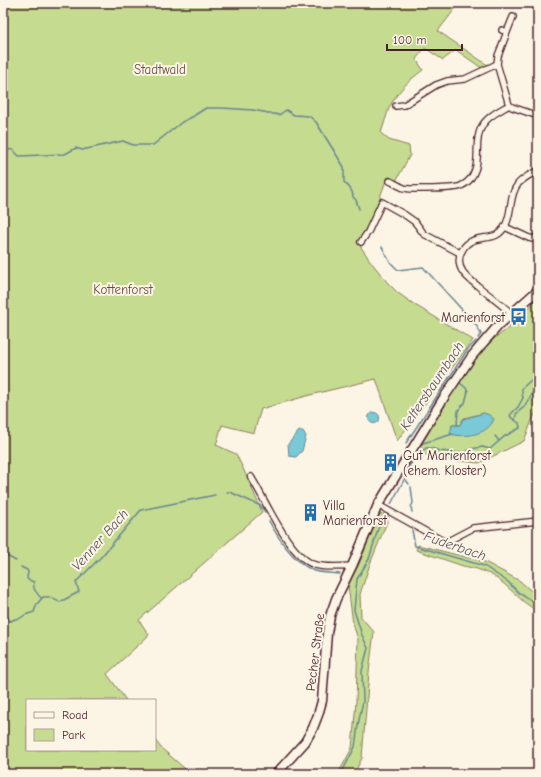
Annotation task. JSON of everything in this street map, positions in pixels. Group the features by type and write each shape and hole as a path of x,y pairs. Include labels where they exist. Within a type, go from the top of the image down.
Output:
{"main road":[{"name":"Pecher Straße","path":"276,774 305,742 318,715 322,701 327,632 330,616 336,599 378,505 443,399 472,356 488,337 538,290"}],"street":[{"path":"508,105 497,64 504,31 513,17"},
{"path":"396,106 404,105 436,85 447,81 465,79 497,64"},
{"path":"508,105 538,116"},
{"path":"390,181 404,188 444,189 461,187 475,172 477,163 477,146 481,127 487,119 508,105"},
{"path":"512,314 470,280 463,272 459,264 460,253 464,246 469,242 476,239 491,237 501,232 508,220 517,185 538,170"},
{"path":"361,242 368,232 382,202 415,222 424,234 460,253"},
{"path":"505,227 530,238 538,236"},
{"path":"251,477 276,523 304,559 314,565 326,567 352,566"},
{"path":"378,505 443,541 450,540 473,528 538,521"}],"green space":[{"path":"3,3 467,3 468,4 463,8 458,5 438,31 489,66 483,69 456,50 443,60 425,48 416,59 423,70 408,82 396,97 389,108 381,133 389,140 409,146 410,155 396,181 387,178 368,230 357,241 371,262 398,293 473,340 397,441 376,379 261,409 254,433 222,425 216,445 236,454 262,512 139,620 149,635 107,674 125,699 26,699 26,751 156,751 156,741 161,748 191,774 3,774"},
{"path":"538,297 538,409 524,441 479,463 430,458 418,449 455,388 474,359 487,345 517,322","holes":["484,413 451,434 452,425 460,425 464,418"]},
{"path":"379,514 384,514 389,517 370,564 360,594 361,617 374,632 362,758 354,774 338,774 352,748 356,702 358,639 353,624 348,585 359,564"},
{"path":"418,545 485,562 520,581 538,597 538,612 492,575 416,550"}],"water":[{"path":"374,412 378,414 380,418 378,422 374,424 370,422 368,418 370,414"},
{"path":"484,413 494,419 487,429 475,434 462,436 450,434 452,425 460,425 463,419"},
{"path":"299,431 303,431 306,436 302,451 296,457 289,456 288,444"}],"waterway":[{"name":"Keltersbaumbach","path":"195,115 206,108 222,108 253,110 279,115 286,110 294,115 309,116 316,122 344,167 344,182 351,190 359,209"},
{"name":"Keltersbaumbach","path":"3,149 13,150 19,156 65,154 76,148 82,150 123,141 133,145 153,145 182,122 194,116"},
{"name":"Keltersbaumbach","path":"382,247 390,262 398,270 423,267 476,325 481,334 478,338"},
{"name":"Keltersbaumbach","path":"406,443 468,349 476,341"},
{"path":"391,504 405,478 409,466 426,448 457,453 482,447 490,449 505,436 520,428 519,423 510,416 518,407 523,398 522,388 538,374"},
{"path":"457,425 458,411 465,403 468,391 459,382"},
{"path":"515,420 516,414 524,407 538,384"},
{"name":"Keltersbaumbach","path":"418,447 423,443 453,434"},
{"name":"Keltersbaumbach","path":"495,436 499,441"},
{"name":"Fuderbach","path":"405,479 409,484"},
{"name":"Fuderbach","path":"411,487 413,503 411,507 412,512"},
{"name":"Venner Bach","path":"227,492 261,506 265,512"},
{"name":"Venner Bach","path":"3,614 11,621 19,619 34,612 37,604 43,597 49,597 60,602 79,592 76,582 101,557 141,510 215,495"},
{"path":"341,774 355,747 363,701 362,671 368,648 354,610 357,579 369,559 378,529 386,514"},
{"name":"Venner Bach","path":"269,521 287,549 305,566 318,572 340,574"},
{"name":"Fuderbach","path":"412,530 415,546 484,566 508,582 519,593 538,605"},
{"path":"3,554 16,561"},
{"path":"21,567 27,570 27,578 28,580 34,582 34,589 41,598"}],"place":[{"name":"Marienforst","path":"518,317"},
{"name":"Gut Marienforst (ehem. Kloster)","path":"390,462"},
{"name":"Villa Marienforst","path":"310,512"}],"park label":[{"name":"Stadtwald","path":"160,69"},
{"name":"Kottenforst","path":"123,289"}]}
